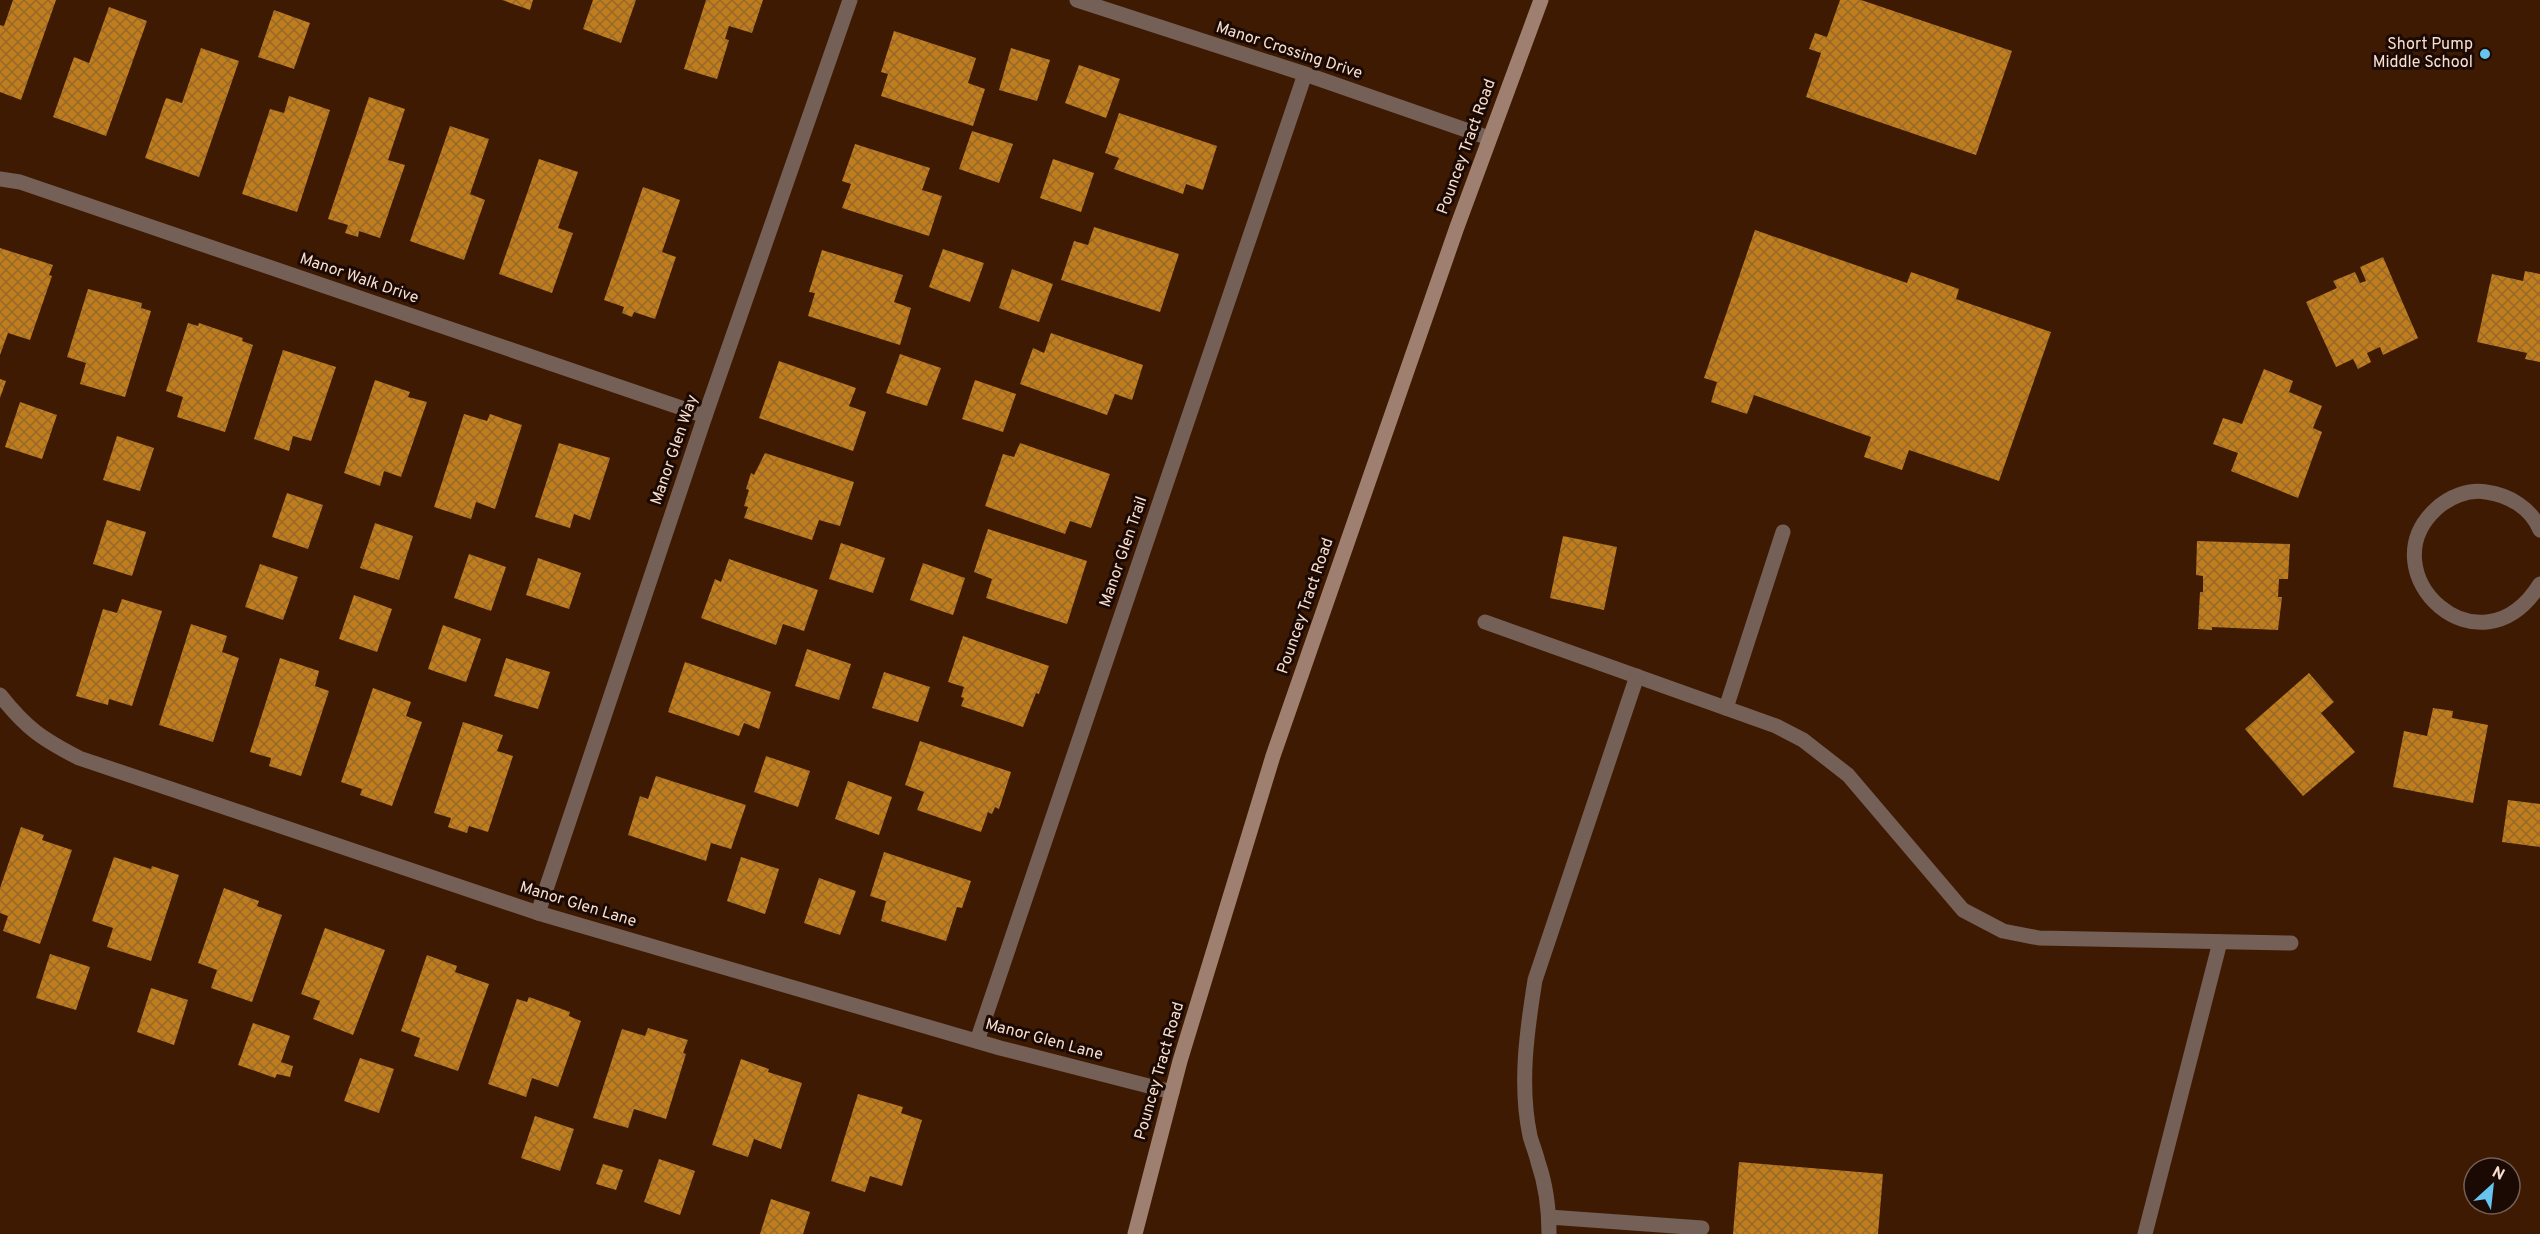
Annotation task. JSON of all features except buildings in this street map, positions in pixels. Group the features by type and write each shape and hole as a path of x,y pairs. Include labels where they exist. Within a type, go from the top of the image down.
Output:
{"main road":[{"name":"Pouncey Tract Road","path":"1135,1234 1172,1092 1273,756 1489,138 1541,0"}],"street":[{"name":"Manor Glen Way","path":"538,913 705,416 850,0"},
{"name":"Manor Crossing Drive","path":"1077,0 1305,74 1489,138"},
{"name":"Manor Glen Trail","path":"977,1041 1305,74"},
{"name":"Manor Walk Drive","path":"0,179 20,182 705,416"},
{"path":"2540,530 2523,506 2505,496 2484,491 2463,493 2444,502 2429,515 2419,534 2415,554 2418,577 2429,597 2446,612 2466,621 2489,622 2511,615 2529,602 2540,584"},
{"path":"1725,708 1784,532"},
{"path":"1485,622 1776,726 1803,740 1848,776 1964,910 1983,922 2020,936 2039,938 2291,943"},
{"path":"1549,1234 1545,1189 1530,1135 1526,1095 1526,1053 1535,980 1637,676"},
{"name":"Manor Glen Lane","path":"0,695 20,721 44,740 79,758 538,913 977,1041 1172,1092"},
{"path":"2145,1234 2220,942"},
{"path":"1549,1217 1702,1228"}],"place":[{"name":"Short Pump Middle School","path":"2485,54"}]}
